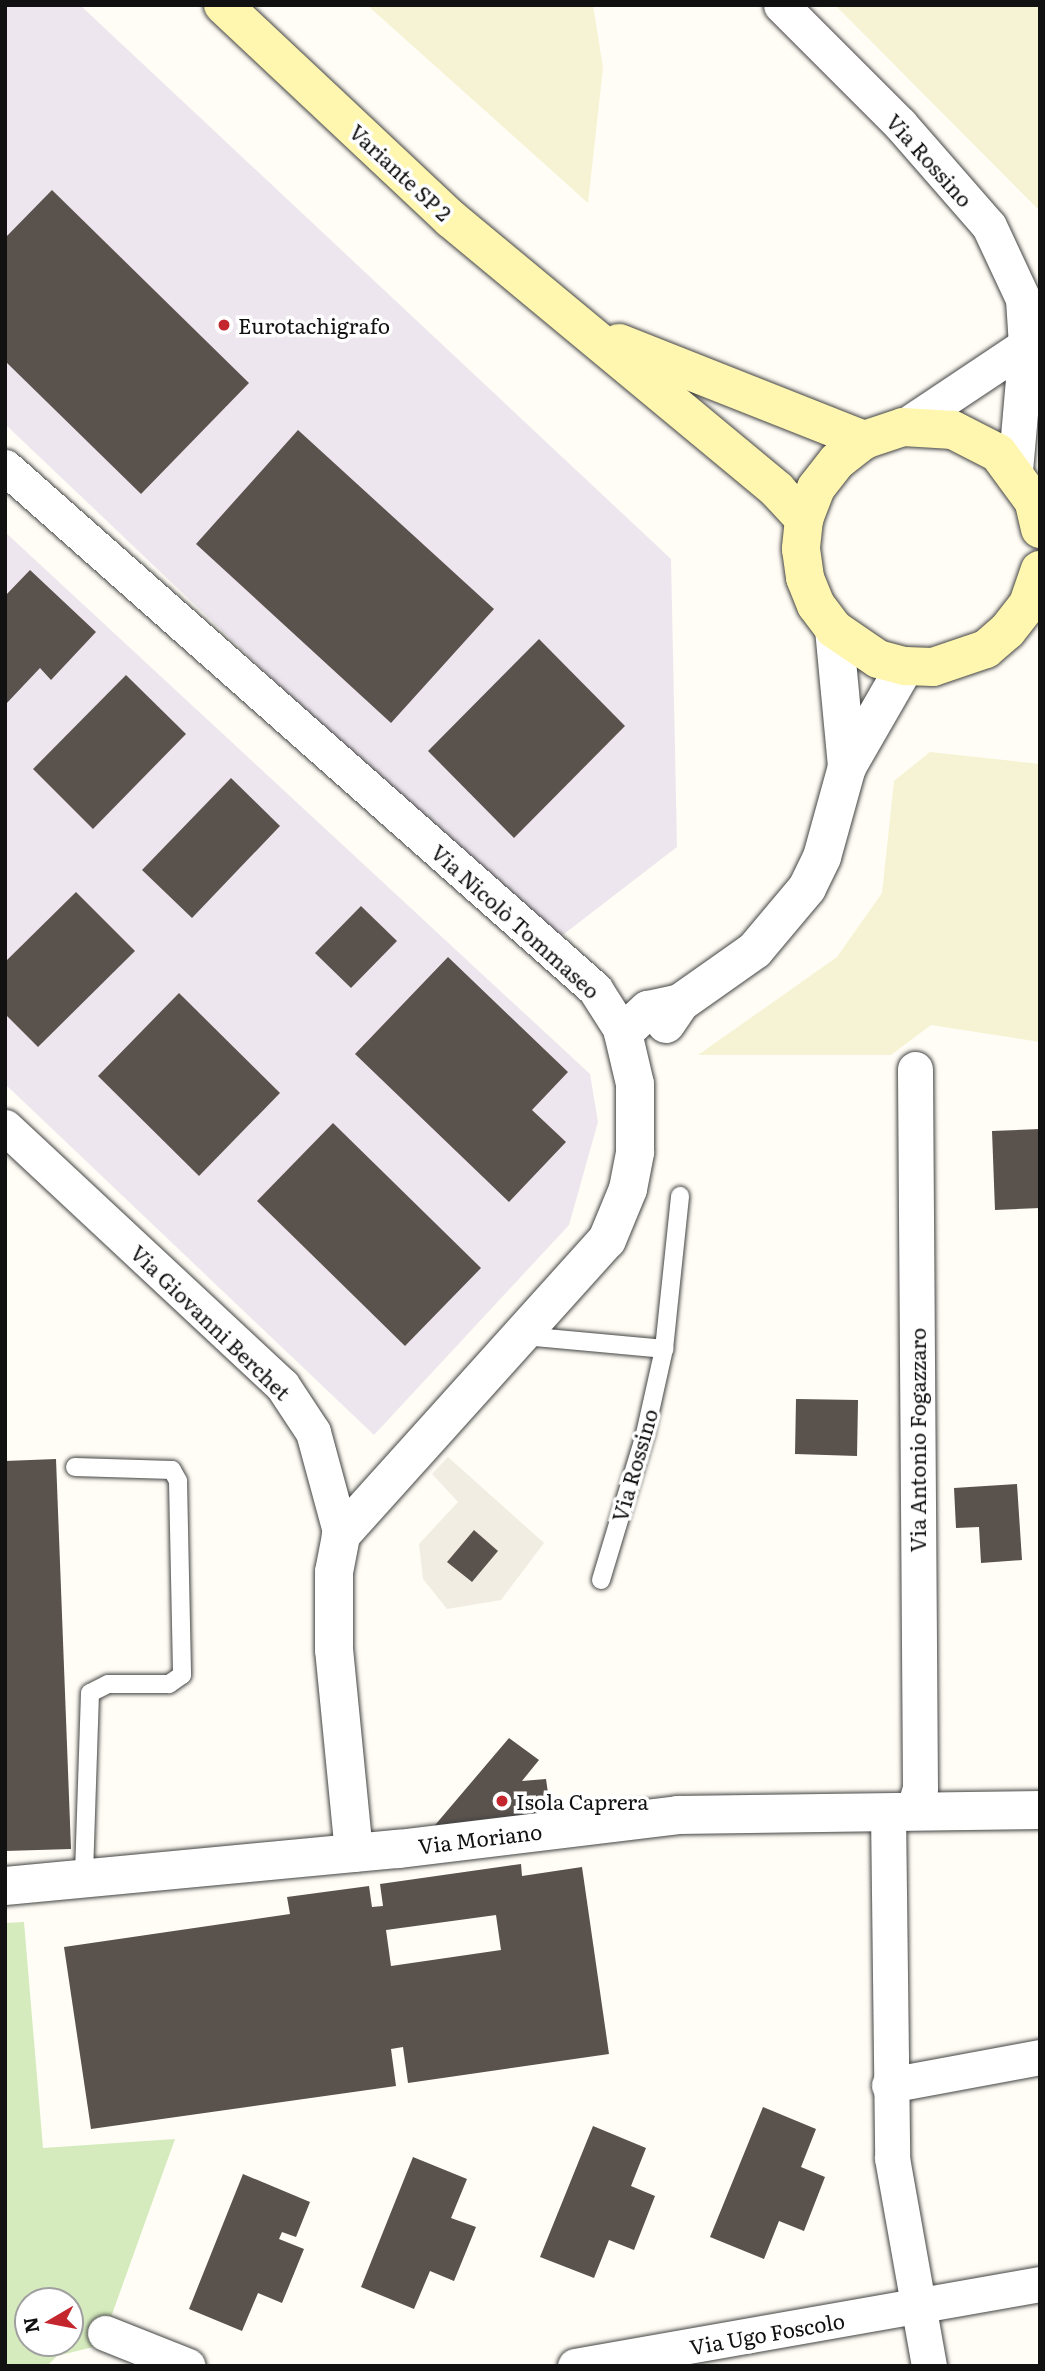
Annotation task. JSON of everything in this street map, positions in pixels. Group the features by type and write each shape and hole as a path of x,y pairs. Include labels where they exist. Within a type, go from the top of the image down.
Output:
{"main road":[{"name":"Variante SP 2","path":"223,5 451,219 777,490 804,519"},
{"name":"Variante SP 2","path":"587,330 864,440"},
{"path":"1040,529 1034,502 1016,471 998,453 965,435 928,426 903,427 864,440 836,461 816,488 804,519 805,578 816,605 834,629 878,659 905,666 933,667 960,661 1024,635 1028,604 1040,570"}],"street":[{"name":"Via Rossino","path":"781,5 900,124 989,226 1023,299 1027,345 1016,471"},
{"path":"903,427 1027,345"},
{"name":"Via Nicolò Tommaseo","path":"5,467 596,989 625,1039 637,1120 628,1189 620,1214 607,1240 525,1336 417,1446 341,1535"},
{"path":"834,629 847,767"},
{"path":"625,1039 661,1031 680,1003 755,950 791,912 822,857 847,767 905,666"},
{"name":"Via Antonio Fogazzaro","path":"900,1811 919,1788 915,1069"},
{"name":"Via Giovanni Berchet","path":"5,1127 282,1385 313,1432 341,1535"},
{"path":"341,1535 364,1852"},
{"name":"Via Moriano","path":"5,1886 364,1852 678,1815 1040,1810"},
{"path":"900,1811 889,2085 892,2158 929,2366"},
{"path":"889,2085 1040,2057"},
{"name":"Via Ugo Foscolo","path":"575,2366 1040,2284"},
{"path":"105,2333 188,2366"}],"lane":[{"name":"Via Rossino","path":"601,1580 645,1434 664,1349 680,1196"},
{"path":"525,1336 664,1349"},
{"path":"75,1467 172,1470 178,1481 182,1675 169,1684 108,1684 90,1693 85,1878"}],"shaded area":[{"path":"5,5 80,5 671,559 677,847 551,944 5,424"},
{"path":"367,5 593,5 603,68 588,203"},
{"path":"835,5 1040,5 1040,211"},
{"path":"5,532 590,1074 598,1122 569,1225 374,1435 5,1084"},
{"path":"930,752 1040,764 1040,1042 931,1025 891,1055 698,1055 837,957 882,893 894,781"},
{"path":"448,1457 544,1543 501,1600 447,1609 423,1579 419,1544 458,1502 432,1474","holes":["474,1530 498,1551 471,1582 448,1562"]}],"green space":[{"path":"24,1922 43,2148 175,2139 101,2345 84,2349 84,2287 14,2287 14,2357 56,2357 47,2366 5,2366 5,1923"}],"building":[{"path":"52,190 249,383 141,494 5,361 5,238"},
{"path":"298,430 494,609 391,723 196,544"},
{"path":"30,570 96,632 51,680 40,668 5,705 5,596"},
{"path":"539,639 625,726 514,838 428,751"},
{"path":"126,675 186,734 93,829 33,769"},
{"path":"231,778 280,826 192,918 142,870"},
{"path":"76,892 135,951 38,1047 5,1014 5,962"},
{"path":"361,906 397,941 351,988 315,953"},
{"path":"448,957 568,1072 532,1110 566,1142 509,1202 355,1054"},
{"path":"179,993 280,1093 199,1176 98,1076"},
{"path":"333,1123 481,1268 405,1346 257,1201"},
{"path":"1040,1129 1040,1208 995,1210 992,1131"},
{"path":"796,1399 858,1400 857,1456 795,1454"},
{"path":"56,1459 71,1849 5,1851 5,1461"},
{"path":"1017,1484 1022,1560 981,1563 979,1527 956,1528 954,1488"},
{"path":"474,1530 498,1551 472,1582 447,1562"},
{"name":"Isola Caprera","path":"509,1738 539,1760 522,1781 546,1779 552,1821 430,1831"},
{"path":"521,1864 522,1876 582,1867 609,2054 408,2083 403,2047 391,2049 396,2086 91,2129 64,1947 290,1914 287,1897 369,1886 372,1907 383,1906 380,1884","holes":["496,1915 501,1950 391,1966 386,1930"]},
{"path":"763,2107 816,2129 801,2167 825,2177 804,2231 779,2221 764,2259 710,2237"},
{"path":"593,2126 646,2148 631,2186 655,2196 634,2250 609,2240 594,2278 540,2257"},
{"path":"413,2157 467,2179 451,2218 476,2227 454,2281 430,2271 414,2309 361,2287"},
{"path":"243,2174 310,2202 296,2237 282,2232 279,2239 304,2249 282,2303 258,2293 242,2331 189,2309"}],"place":[{"name":"Eurotachigrafo","path":"224,325"},
{"name":"Isola Caprera","path":"502,1801"}]}
